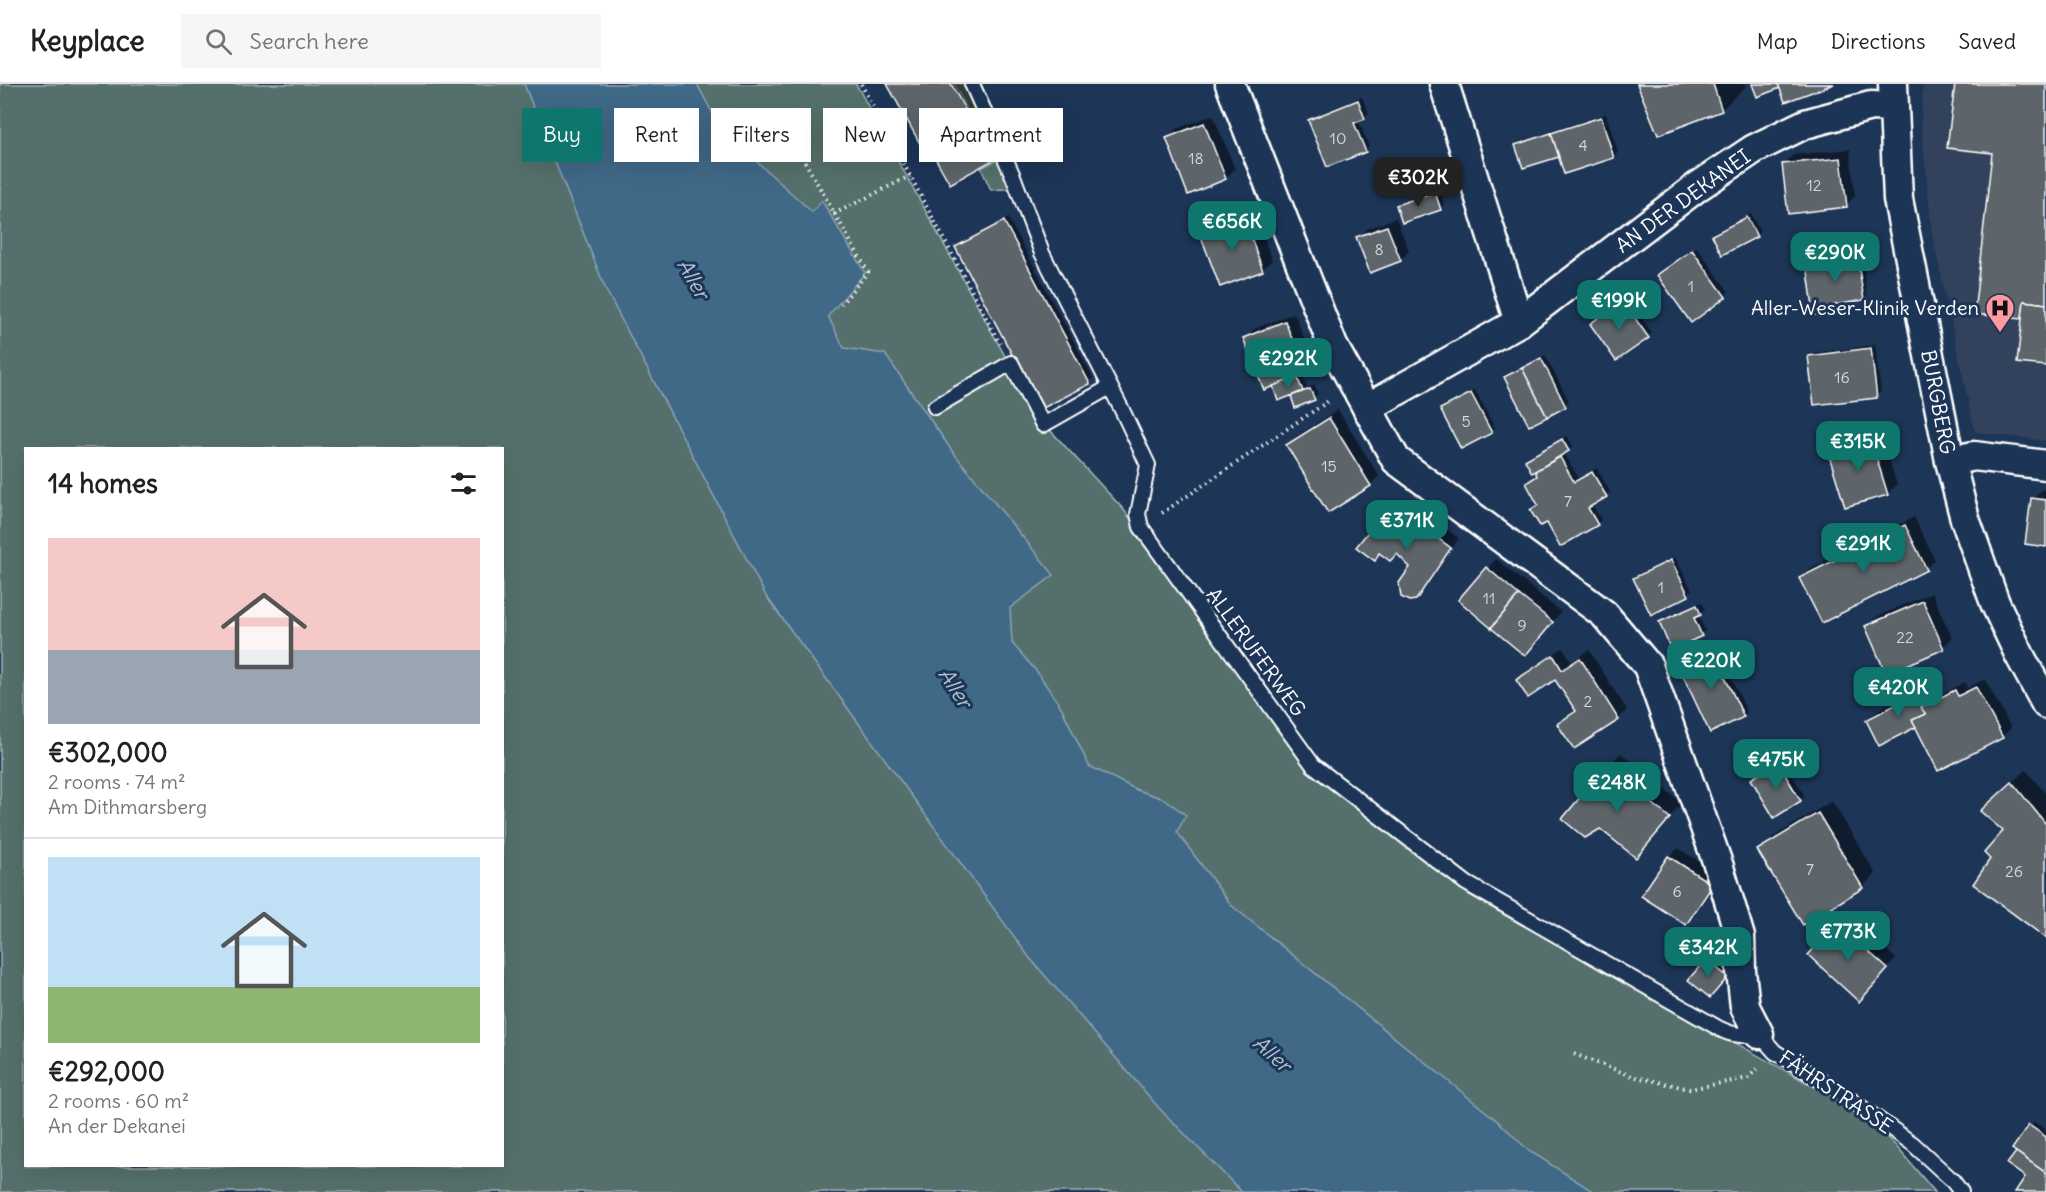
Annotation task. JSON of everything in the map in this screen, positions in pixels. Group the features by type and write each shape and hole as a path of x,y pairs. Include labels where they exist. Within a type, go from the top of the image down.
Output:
{"street":[{"path":"1230,84 1333,346 1396,460 1604,614 1648,666 1719,867 1740,937 1745,1007 1767,1043"},
{"path":"1444,84 1519,322"},
{"name":"AN DER DEKANEI","path":"1360,396 1519,322 1697,187 1754,149 1805,124 1871,106 1893,95"},
{"name":"BURGBERG","path":"1893,95 1898,199 1950,461 1965,519 1995,603 2046,704"},
{"path":"1950,461 1974,456 2046,465"}],"lane":[{"path":"972,84 1013,176 1042,253 1148,465 1138,514 1141,527"},
{"path":"935,407 1011,363 1043,424 1110,387"},
{"name":"ALLERUFERWEG","path":"1141,527 1313,765 1466,883 1720,1029 1730,1034 1767,1043"},
{"name":"FÄHRSTRASSE","path":"1767,1043 1913,1144 1952,1180 1961,1192"}],"path":[{"path":"861,84 1011,363"},
{"path":"805,162 868,272 841,304"},
{"path":"834,214 910,176"},
{"path":"1141,527 1360,396"},
{"path":"1574,1054 1632,1076 1690,1089 1748,1078 1767,1043"}],"shaded area":[{"name":"Aller-Weser-Klinik Verden","path":"1923,84 2046,84 2046,441 1975,432 1932,233 1921,122"}],"green space":[{"path":"0,84 856,84 869,108 823,108 823,162 899,162 1039,418 1124,510 1326,779 1469,895 1860,1112 1895,1145 1935,1192 0,1192"},
{"path":"954,84 968,84 979,108 967,108"},
{"path":"993,162 1004,162 1016,188 991,190 981,168"}],"water":[{"name":"Aller","path":"524,84 697,84 711,110 711,162 757,162 812,212 822,201 865,273 828,316 844,348 885,354 952,451 1054,575 1010,608 1012,643 1037,672 1061,707 1089,766 1137,790 1164,799 1186,815 1177,832 1231,905 1500,1123 1528,1150 1594,1192 1242,1192 1159,1108 1029,957 766,596 606,290 555,162 602,162 602,108 534,108"}],"building":[{"path":"887,84 951,84 964,108 919,108 919,142 907,120 907,108 900,108"},
{"path":"1637,84 1713,84 1722,111 1658,135"},
{"path":"1752,84 1778,84 1780,88 1757,97"},
{"path":"1778,84 1834,84 1785,102"},
{"path":"1955,84 2046,84 2046,304 2024,301 2022,319 1974,314 1992,153 1947,148"},
{"path":"1358,100 1365,119 1354,123 1366,152 1327,167 1308,120"},
{"path":"1601,117 1614,158 1564,174 1551,133"},
{"path":"1204,123 1226,179 1188,195 1166,138"},
{"path":"1551,133 1559,157 1523,168 1515,145"},
{"path":"1841,158 1847,207 1788,214 1782,164"},
{"path":"938,162 989,162 950,184"},
{"path":"1435,192 1441,210 1402,223 1396,205"},
{"path":"1244,217 1263,271 1220,287 1200,234"},
{"path":"1747,217 1757,237 1722,255 1712,235"},
{"path":"1004,221 1090,384 1041,409 955,247"},
{"path":"1387,226 1401,261 1370,273 1356,237"},
{"path":"1692,250 1726,297 1691,323 1657,275"},
{"path":"1857,256 1864,300 1828,306 1829,313 1814,315 1807,264"},
{"path":"1622,300 1649,338 1616,361 1590,324"},
{"path":"2024,301 2046,304 2046,366 2017,363"},
{"path":"1285,321 1306,374 1264,390 1243,338"},
{"path":"1871,348 1877,398 1814,405 1808,356"},
{"path":"1541,358 1566,407 1547,417 1522,368"},
{"path":"1522,368 1547,417 1529,426 1504,377"},
{"path":"1297,377 1303,391 1278,401 1273,386"},
{"path":"1310,389 1315,400 1295,408 1291,396"},
{"path":"1471,393 1492,433 1461,449 1440,409"},
{"path":"1329,418 1371,486 1328,513 1286,445"},
{"path":"1870,437 1888,495 1845,507 1827,449"},
{"path":"1562,439 1569,451 1532,473 1525,460"},
{"path":"1560,457 1574,482 1592,472 1607,497 1588,508 1598,525 1560,547 1547,523 1540,526 1530,510 1538,505 1526,483 1537,476 1535,471"},
{"path":"2031,498 2046,500 2046,547 2025,544"},
{"path":"1404,513 1451,548 1416,600 1409,601 1401,597 1399,583 1410,567 1397,554 1390,561 1379,553 1375,561 1356,547 1380,517 1392,526"},
{"path":"1905,525 1927,570 1822,623 1799,578"},
{"path":"1671,560 1689,596 1651,615 1633,578"},
{"path":"1486,567 1519,595 1491,628 1458,600"},
{"path":"1519,595 1553,622 1525,656 1491,628"},
{"path":"1923,601 1944,649 1886,674 1865,626"},
{"path":"1697,605 1701,615 1694,618 1702,636 1671,650 1659,622"},
{"path":"1712,650 1744,717 1710,733 1678,665"},
{"path":"1553,655 1562,670 1580,658 1619,720 1574,749 1557,724 1576,711 1555,680 1528,698 1516,680"},
{"path":"1976,687 2003,738 1938,771 1912,720 1925,714 1921,707 1955,690 1958,696"},
{"path":"1926,689 1932,702 1921,707 1925,714 1912,720 1916,727 1879,746 1866,720"},
{"path":"1778,763 1801,801 1774,818 1751,779"},
{"path":"1607,765 1670,818 1636,858 1600,829 1585,838 1562,819"},
{"path":"2012,782 2046,824 2046,938 1973,884 1990,859 1984,853 2003,831 1980,811"},
{"path":"1818,813 1863,888 1803,925 1757,850"},
{"path":"1668,856 1713,885 1686,925 1641,896"},
{"path":"1837,923 1888,969 1859,1002 1808,955"},
{"path":"1706,959 1728,977 1710,998 1688,980"},
{"path":"2029,1125 2046,1137 2046,1173 2012,1149"},
{"path":"2016,1152 2046,1173 2046,1192 2015,1192 2025,1177 2007,1164"}],"place":[{"name":"Aller-Weser-Klinik Verden","path":"2000,334"}]}
